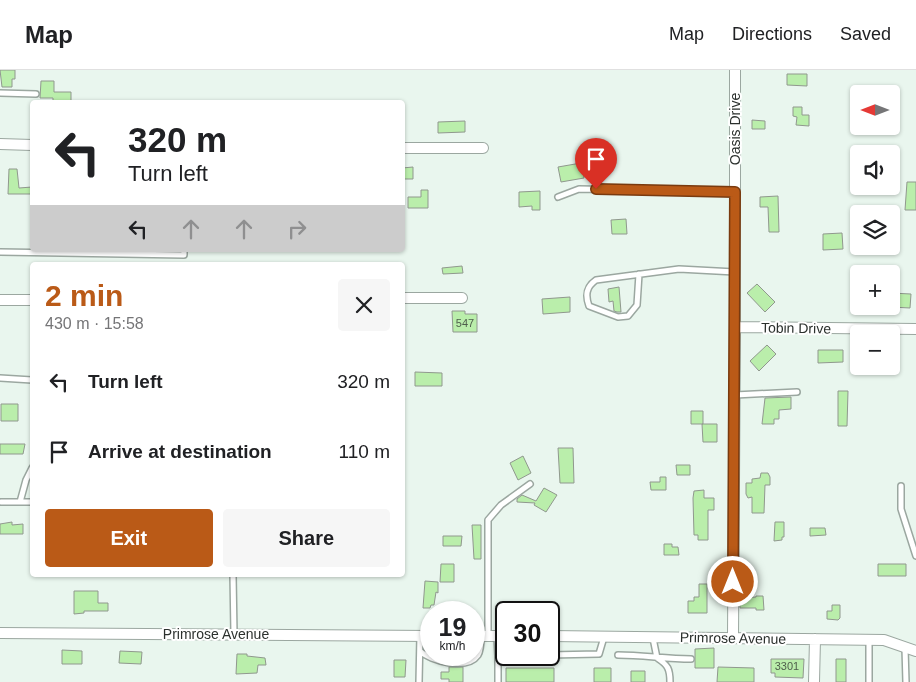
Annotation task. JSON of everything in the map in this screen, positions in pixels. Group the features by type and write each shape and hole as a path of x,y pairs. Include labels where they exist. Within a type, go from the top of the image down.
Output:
{"street":[{"name":"Oasis Drive","path":"733,638 735,70"},
{"path":"0,144 30,145"},
{"path":"405,148 483,148"},
{"path":"405,298 462,298"},
{"path":"0,300 30,300"},
{"name":"Tobin Drive","path":"735,327 916,329"},
{"name":"Primrose Avenue","path":"0,632 420,636"},
{"name":"Primrose Avenue","path":"560,636 884,640 916,651"},
{"path":"814,682 815,639"}],"lane":[{"path":"0,93 36,94"},
{"path":"558,197 579,189 735,192"},
{"path":"0,252 184,255 184,252"},
{"path":"639,274 637,305 628,316 618,318 589,306 586,292 590,284 596,280 639,274 679,269 735,272"},
{"path":"0,378 30,380"},
{"path":"735,395 797,392"},
{"path":"20,502 30,472"},
{"path":"495,649 489,636 488,520 502,505 530,484"},
{"path":"901,486 901,509 916,556"},
{"path":"1,502 30,502"},
{"path":"233,577 234,634"},
{"path":"560,654 599,654 604,637"},
{"path":"653,637 656,658"},
{"path":"869,640 869,682"},
{"path":"905,647 906,682"},
{"path":"419,682 420,651"},
{"path":"618,655 691,659"},
{"path":"656,658 665,663 670,669 670,682"},
{"path":"498,666 498,682"}],"building":[{"path":"0,70 15,70 15,79 12,79 12,87 2,87"},
{"path":"787,74 807,74 807,86 787,85"},
{"path":"41,81 54,81 54,92 71,92 71,100 40,98"},
{"path":"793,107 802,107 802,115 809,115 809,126 796,125 797,117 793,116"},
{"path":"752,120 765,121 765,129 752,129"},
{"path":"465,121 465,132 438,133 438,122"},
{"path":"581,163 584,178 561,182 558,167"},
{"path":"413,167 413,179 405,179 405,168"},
{"path":"9,169 17,169 19,188 30,187 30,194 8,194"},
{"path":"907,182 916,182 916,210 905,210"},
{"path":"421,190 428,190 428,208 408,208 408,197 421,197"},
{"path":"540,191 540,210 532,210 532,206 519,207 519,192"},
{"path":"778,196 779,232 769,232 768,207 760,207 760,197"},
{"path":"626,219 627,234 612,234 611,220"},
{"path":"842,233 843,249 823,250 823,234"},
{"path":"462,266 463,273 443,274 442,268"},
{"path":"757,284 775,302 765,312 747,293"},
{"path":"619,287 621,312 617,312 614,311 613,301 609,302 608,289"},
{"path":"900,293 911,294 910,308 900,307"},
{"path":"570,297 570,312 543,314 542,299"},
{"path":"452,311 465,311 465,314 477,314 477,332 453,332"},
{"path":"767,345 776,354 759,371 750,361"},
{"path":"818,350 843,350 843,362 818,363"},
{"path":"415,372 442,373 442,386 415,386"},
{"path":"838,391 848,391 847,426 838,426"},
{"path":"791,397 791,409 779,410 779,419 774,419 774,424 762,424 765,398"},
{"path":"1,404 18,404 18,421 1,421"},
{"path":"691,411 703,411 703,424 691,424"},
{"path":"702,424 717,424 717,442 703,442"},
{"path":"0,444 25,444 23,454 0,454"},
{"path":"558,448 573,448 574,483 560,483"},
{"path":"523,456 531,473 518,480 510,463"},
{"path":"676,465 690,465 690,475 677,475"},
{"path":"761,473 768,473 770,477 770,485 765,485 764,513 752,513 752,497 748,498 746,494 746,483 752,483 752,479 760,478"},
{"path":"660,477 666,477 666,490 651,490 650,482 660,482"},
{"path":"544,488 557,495 546,512 534,505 535,503 517,502 517,499 522,495 536,501"},
{"path":"704,490 704,498 714,498 714,510 708,510 708,540 698,540 698,535 694,535 693,498 694,491"},
{"path":"12,522 12,525 23,524 23,534 0,534 0,524"},
{"path":"775,522 784,522 784,537 782,537 782,540 774,541"},
{"path":"472,525 481,525 481,559 474,559"},
{"path":"810,528 825,528 826,535 810,536"},
{"path":"443,536 462,536 461,546 443,546"},
{"path":"664,544 672,544 672,547 678,547 679,555 664,555"},
{"path":"441,564 454,564 454,582 440,582"},
{"path":"878,564 906,564 906,576 878,576"},
{"path":"425,581 438,582 438,593 436,592 435,601 424,601"},
{"path":"699,584 707,584 707,613 688,613 688,601 694,601 694,597 699,597"},
{"path":"74,591 98,591 98,603 108,603 108,611 84,611 84,613 74,614"},
{"path":"763,596 764,610 740,608 740,598"},
{"path":"832,605 840,605 840,618 838,620 827,619 827,611 832,611"},
{"path":"714,648 714,668 695,668 695,649"},
{"path":"62,650 82,651 82,664 62,664"},
{"path":"120,651 142,652 141,664 119,663"},
{"path":"237,654 265,658 266,665 258,665 257,673 236,674"},
{"path":"771,659 804,659 803,678 775,677 775,673 771,673"},
{"path":"836,659 846,659 846,682 836,682"},
{"path":"394,660 406,660 405,677 394,677"},
{"path":"449,667 463,667 463,682 449,682 449,679 441,679 441,672 449,672"},
{"path":"718,667 754,668 754,682 717,682"},
{"path":"506,668 554,668 554,682 506,682"},
{"path":"594,668 611,668 611,682 594,682"},
{"path":"631,671 645,671 645,682 631,682"}],"route":[{"path":"596,189 735,192 733,582"}]}
